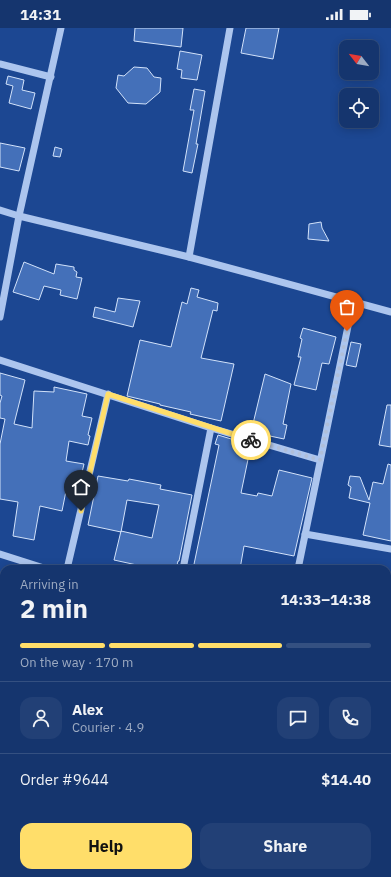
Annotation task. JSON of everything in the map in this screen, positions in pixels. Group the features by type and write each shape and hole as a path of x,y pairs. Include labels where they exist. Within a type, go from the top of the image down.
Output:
{"street":[{"path":"0,316 19,216 61,28"},
{"path":"189,257 230,28"},
{"path":"0,64 51,77"},
{"path":"0,210 19,216 189,257 391,312"},
{"path":"299,565 353,302"},
{"path":"0,360 211,428 320,460"},
{"path":"68,565 108,394"},
{"path":"184,565 211,428"},
{"path":"305,534 391,549"},
{"path":"0,554 34,565"}],"building":[{"path":"135,28 183,28 181,47 134,41"},
{"path":"246,28 279,28 273,59 241,53"},
{"path":"180,51 202,55 197,80 181,78 182,70 177,69"},
{"path":"134,67 147,68 154,77 161,78 160,92 146,104 128,103 116,88 118,75 124,76"},
{"path":"8,76 24,80 22,90 35,93 31,109 9,103 13,86 6,84"},
{"path":"194,89 205,91 196,144 198,144 192,173 183,171 194,110 190,110"},
{"path":"0,143 25,148 19,171 0,167"},
{"path":"55,147 62,149 60,157 53,156"},
{"path":"321,222 322,228 329,241 308,239 309,224"},
{"path":"24,262 54,274 56,264 74,267 74,270 77,272 76,277 82,278 77,299 60,295 61,290 44,286 39,300 13,292"},
{"path":"191,288 199,290 197,297 218,303 217,311 213,310 201,358 234,364 221,421 190,414 191,412 127,396 140,340 171,347 182,302 187,304"},
{"path":"118,298 140,301 133,327 93,317 95,307 115,312"},
{"path":"303,328 336,337 329,364 322,363 316,390 294,385 301,357 298,357 302,339 300,338"},
{"path":"351,342 361,344 356,367 346,365"},
{"path":"0,373 25,380 14,424 32,428 34,391 54,392 54,387 87,394 82,416 92,418 88,435 90,436 88,445 69,441 66,461 84,464 78,489 67,486 62,511 40,506 34,540 13,536 18,502 0,499 0,444 5,419 0,418 0,403 2,396 0,395"},
{"path":"265,374 291,384 283,424 287,425 284,439 251,432"},
{"path":"387,405 391,405 391,447 379,445"},
{"path":"218,435 251,445 241,493 257,496 258,493 272,496 279,470 312,478 294,556 244,546 241,565 194,565 219,445 215,444"},
{"path":"388,464 391,465 391,541 363,535 370,503 349,498 351,487 348,485 350,476 360,477 369,500 373,482 383,484"},
{"path":"98,476 128,481 129,479 161,485 160,489 192,495 177,565 137,565 114,560 121,532 88,525","holes":["127,500 159,505 152,538 121,531"]}],"way so far":[{"path":"251,440 320,460 347,331"}],"route":[{"path":"81,511 108,394 251,440"}]}
